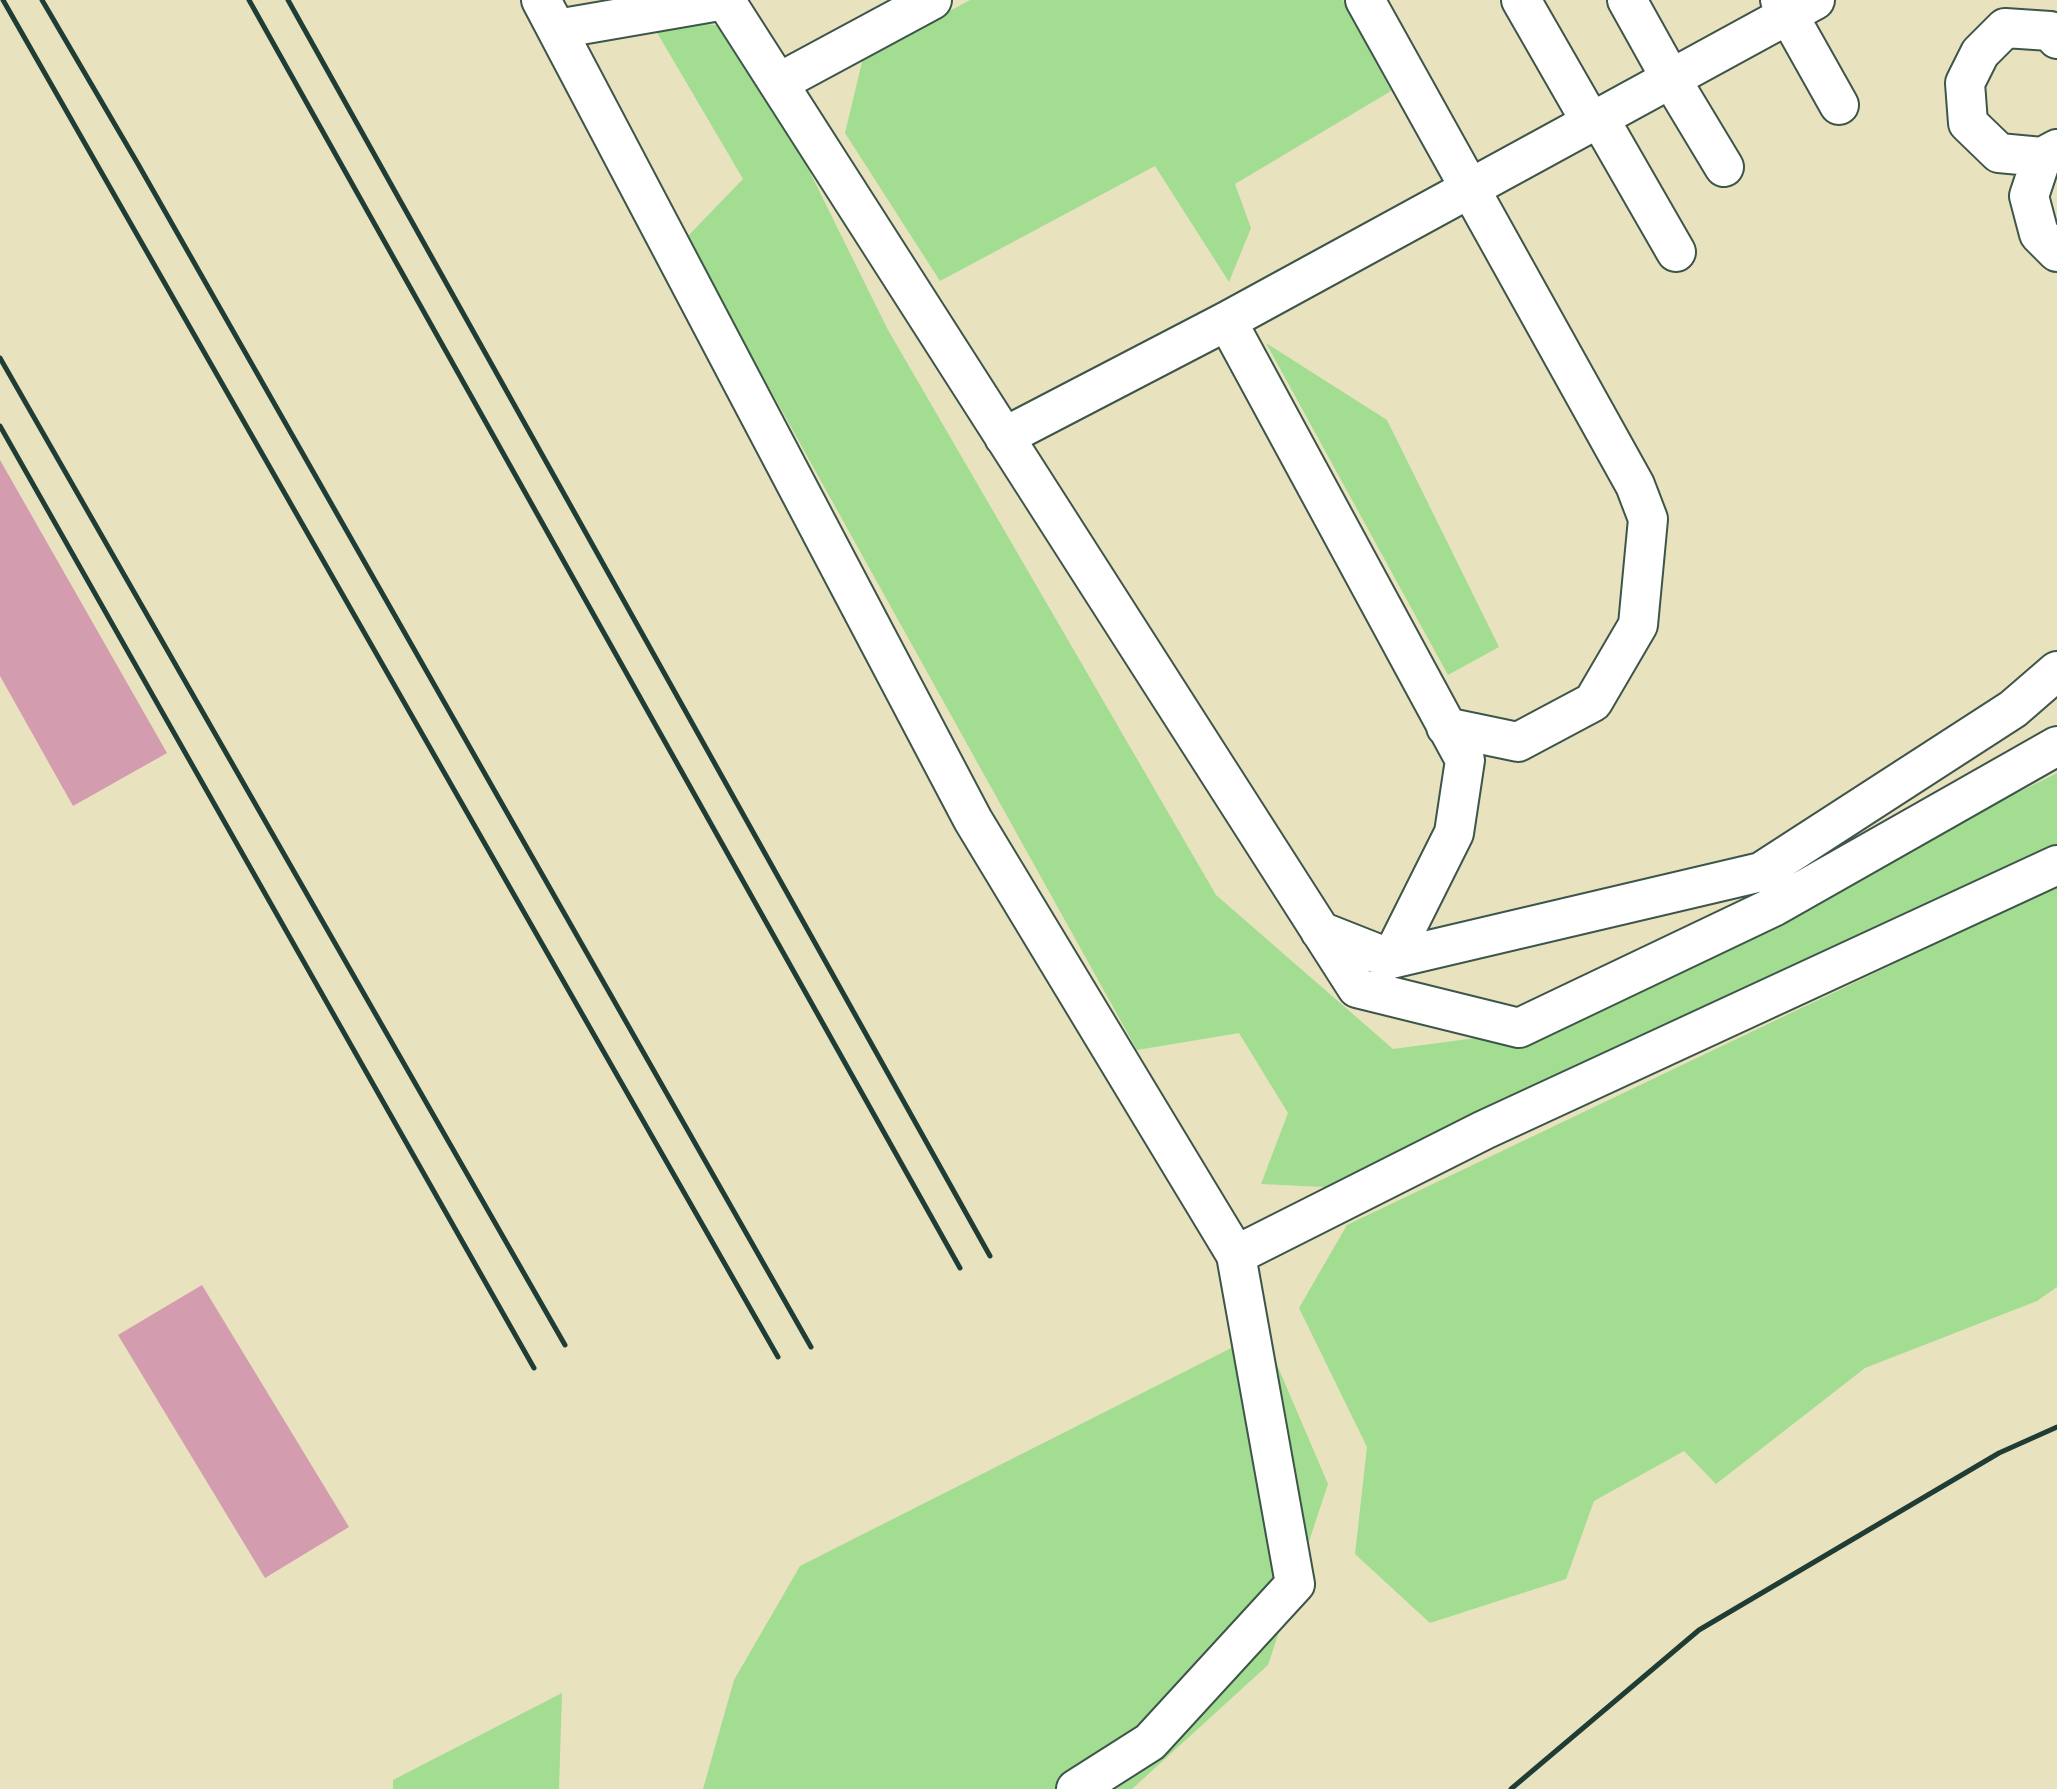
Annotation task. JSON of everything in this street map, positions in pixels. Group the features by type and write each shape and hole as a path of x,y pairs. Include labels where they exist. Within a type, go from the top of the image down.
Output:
{"lane":[{"path":"1076,1789 1150,1742 1295,1584 1236,1255 973,820 549,15 725,0 1357,988 1519,1028 1775,906 2057,746"},
{"path":"778,83 932,0"},
{"path":"1365,0 1635,485 1648,519 1638,625 1594,702 1518,742 1446,727"},
{"path":"1627,0 1724,167"},
{"path":"1521,1 1676,252"},
{"path":"1004,437 1227,321 1671,79 1794,5 1839,105"},
{"path":"2057,38 2050,32 1998,14 1965,83 1968,123 1999,152 2050,153 2029,196 2039,234 2057,251"},
{"path":"1227,321 1465,760 1454,833 1391,959"},
{"path":"1320,931 1391,959 1761,872 2013,709 2057,671"},
{"path":"1236,1255 1484,1130 2057,865"}],"green space":[{"path":"970,0 1343,0 1391,91 1235,184 1251,228 1229,282 1155,166 940,281 845,133 863,58"},
{"path":"649,19 738,27 888,330 1216,895 1393,1049 1544,1029 2057,773 2057,845 1512,1105 1345,1188 1261,1184 1288,1113 1239,1033 1137,1050 686,238 743,179"},
{"path":"1266,343 1387,420 1499,647 1448,675"},
{"path":"2057,886 2057,1287 2037,1301 1865,1368 1716,1484 1684,1451 1594,1501 1566,1579 1430,1623 1355,1554 1367,1447 1299,1308 1347,1225"},
{"path":"1263,1332 1328,1484 1268,1665 1132,1789 703,1789 734,1680 800,1566"},
{"path":"562,1693 559,1789 393,1789 393,1780"}],"building":[{"path":"0,460 167,753 73,806 0,676"},
{"path":"202,1285 349,1527 265,1578 118,1335"}],"railway":[{"path":"3,0 778,1357"},
{"path":"42,0 811,1347"},
{"path":"249,0 960,1268"},
{"path":"288,0 990,1256"},
{"path":"0,358 565,1345"},
{"path":"0,426 534,1368"},
{"path":"1511,1789 1699,1630 1999,1453 2057,1427"}]}
